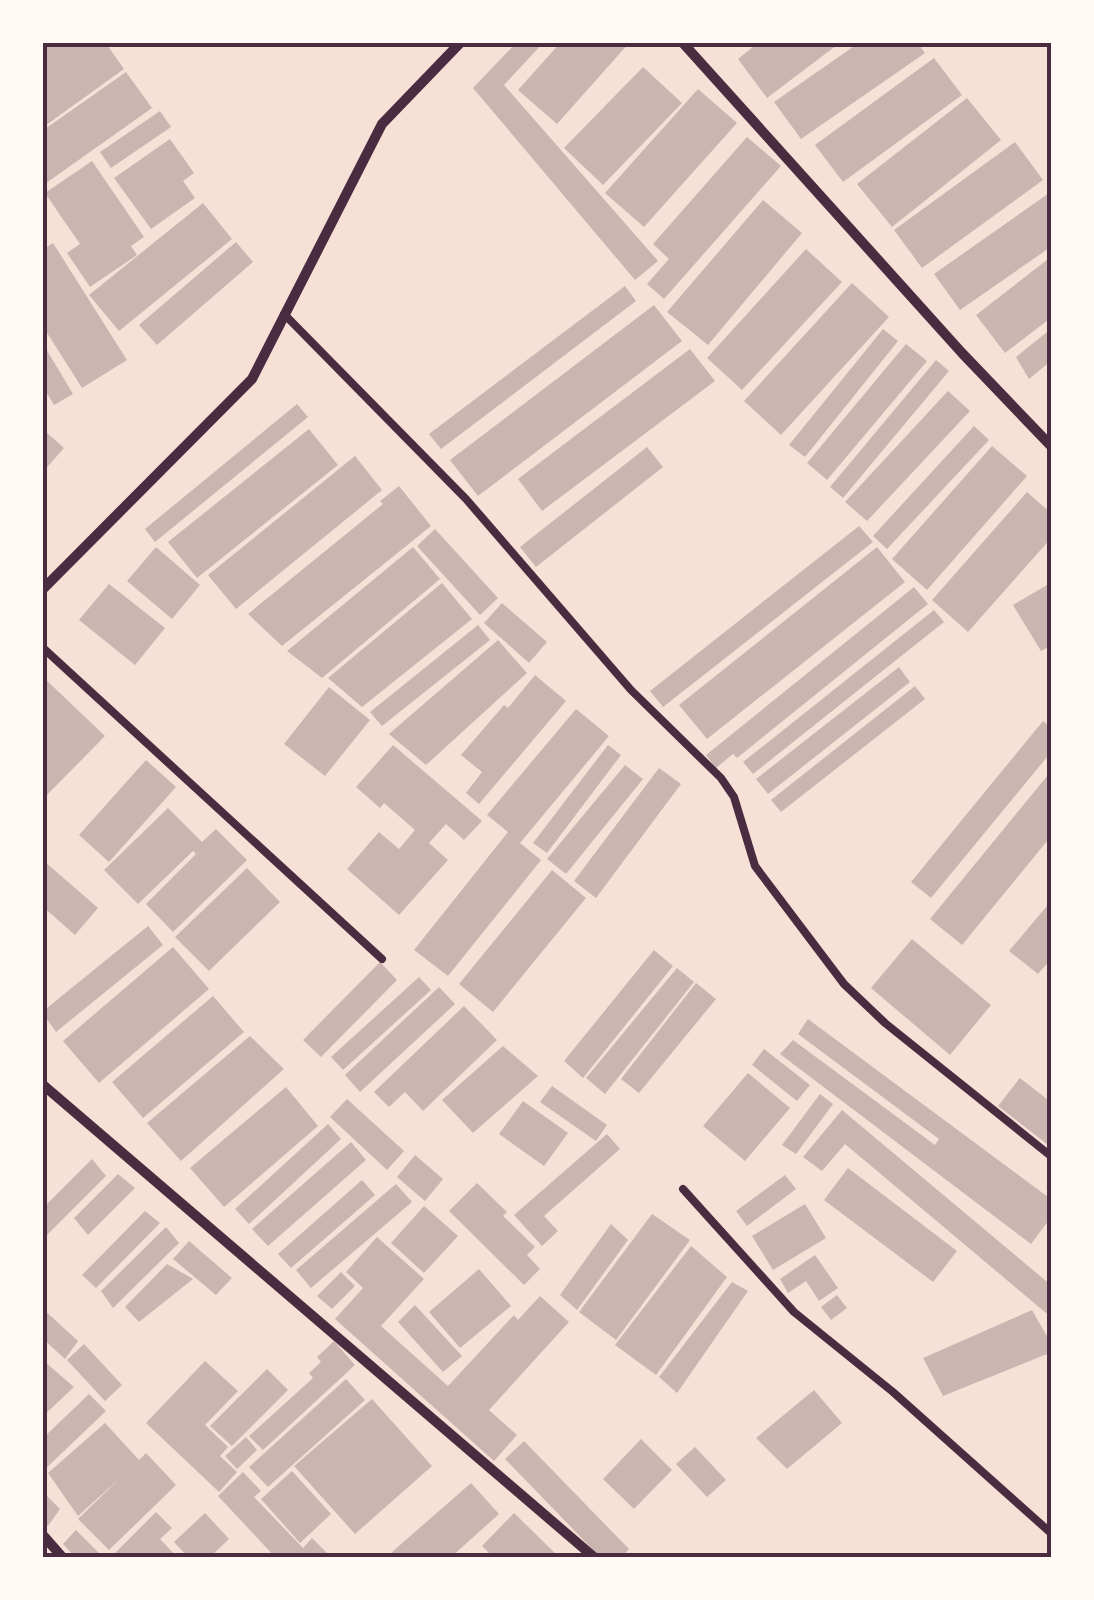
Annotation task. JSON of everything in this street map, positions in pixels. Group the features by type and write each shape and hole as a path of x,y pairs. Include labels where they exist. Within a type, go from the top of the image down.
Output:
{"street":[{"path":"42,590 252,379 382,124 461,42"},
{"path":"682,42 962,353 1052,447"},
{"path":"42,1084 595,1558"},
{"path":"42,1534 63,1558"}],"lane":[{"path":"284,314 466,499 631,690 721,778 734,797 756,866 844,984 885,1023 1052,1156"},
{"path":"42,647 382,959"},
{"path":"682,1188 794,1312 893,1392 1052,1534"}],"building":[{"path":"42,42 105,42 124,69 42,128"},
{"path":"517,42 544,42 504,85 658,261 635,280 473,88"},
{"path":"561,42 630,42 557,124 518,90"},
{"path":"759,42 841,42 767,98 738,59"},
{"path":"860,42 917,42 925,53 801,139 774,102"},
{"path":"934,58 962,95 843,182 815,145"},
{"path":"643,67 682,103 603,185 564,148"},
{"path":"126,72 152,108 42,186 42,131"},
{"path":"698,89 737,123 644,227 605,193"},
{"path":"967,98 1001,140 892,227 857,184"},
{"path":"160,111 171,127 111,168 100,152"},
{"path":"747,137 781,166 664,299 647,284 669,259 653,244"},
{"path":"170,139 194,173 183,181 195,198 151,229 114,178"},
{"path":"1015,142 1043,180 922,268 894,230"},
{"path":"92,161 144,237 131,246 137,255 90,287 67,253 80,244 45,193"},
{"path":"1052,191 1052,246 960,310 934,274"},
{"path":"763,200 802,233 708,345 667,312"},
{"path":"203,203 232,239 119,331 89,295"},
{"path":"236,242 253,262 157,345 139,325"},
{"path":"53,243 127,360 82,388 42,325 42,250"},
{"path":"806,249 842,282 742,390 707,358"},
{"path":"1052,256 1052,317 1005,353 976,315"},
{"path":"852,283 889,317 781,435 744,401"},
{"path":"625,286 636,301 441,449 429,434"},
{"path":"654,305 682,341 478,496 450,460"},
{"path":"1052,328 1052,360 1029,379 1016,357"},
{"path":"883,329 898,341 805,457 789,445"},
{"path":"42,342 73,394 54,405 42,385"},
{"path":"906,344 927,361 827,480 807,463"},
{"path":"690,349 715,381 542,511 518,479"},
{"path":"936,360 949,371 843,498 830,487"},
{"path":"948,391 970,411 867,521 845,502"},
{"path":"297,404 308,417 155,542 145,529"},
{"path":"974,426 989,440 887,549 873,536"},
{"path":"309,429 338,465 197,578 168,542"},
{"path":"45,431 64,448 42,473 42,434"},
{"path":"992,446 1027,476 927,590 892,559"},
{"path":"647,447 663,467 536,567 520,547"},
{"path":"355,456 382,490 236,609 208,575"},
{"path":"399,486 431,526 282,646 248,614 383,504 380,501"},
{"path":"1027,492 1052,514 1052,537 968,632 932,600"},
{"path":"859,526 873,542 663,707 650,691"},
{"path":"435,529 498,598 480,615 417,546"},
{"path":"156,547 200,585 172,619 127,581"},
{"path":"413,547 440,579 322,678 287,651"},
{"path":"877,547 905,582 707,739 679,705"},
{"path":"442,583 472,619 362,707 328,678"},
{"path":"109,584 165,628 135,665 79,620"},
{"path":"1047,585 1052,593 1052,645 1041,651 1013,605"},
{"path":"914,587 928,604 737,758 733,754 716,768 706,755"},
{"path":"502,603 547,642 529,663 484,623"},
{"path":"934,610 944,622 753,774 743,762"},
{"path":"478,625 490,640 382,726 370,712"},
{"path":"498,640 527,673 426,765 389,734"},
{"path":"899,667 910,682 768,794 756,779"},
{"path":"535,675 566,701 479,804 466,793 482,772 461,755"},
{"path":"42,676 105,736 42,800"},
{"path":"915,686 925,699 781,812 771,800"},
{"path":"329,687 370,720 325,776 284,744"},
{"path":"576,709 609,736 520,843 541,860 448,976 414,950 508,832 487,815"},
{"path":"1043,721 1052,728 1052,751 931,898 911,882"},
{"path":"393,745 482,821 464,840 446,824 429,843 448,860 399,915 347,869 379,832 399,849 415,830 384,803 380,808 356,787"},
{"path":"608,745 621,755 547,853 533,843"},
{"path":"146,760 176,787 109,862 79,835"},
{"path":"625,765 643,779 566,874 547,859"},
{"path":"659,768 681,784 596,898 574,881"},
{"path":"1052,770 1052,835 962,945 930,919"},
{"path":"168,808 202,842 216,829 247,860 173,932 146,904 196,854 193,851 138,904 104,870"},
{"path":"44,861 98,908 75,935 42,906"},
{"path":"247,868 280,902 209,971 175,937"},
{"path":"552,870 586,898 493,1012 459,984"},
{"path":"1052,900 1052,958 1038,974 1009,951"},
{"path":"148,926 163,945 56,1032 42,1012"},
{"path":"912,939 991,1005 950,1055 871,988"},
{"path":"173,947 209,989 99,1083 63,1041"},
{"path":"654,950 673,966 583,1078 564,1061"},
{"path":"380,962 397,980 321,1057 303,1040"},
{"path":"677,968 694,982 605,1094 586,1078"},
{"path":"419,977 431,990 343,1070 331,1057"},
{"path":"696,983 716,999 639,1093 621,1079"},
{"path":"439,987 455,1004 360,1092 345,1075"},
{"path":"213,996 244,1032 143,1118 112,1082"},
{"path":"464,1006 497,1040 423,1111 405,1092 389,1107 374,1092"},
{"path":"808,1019 1052,1200 1052,1216 1031,1244 780,1054 793,1040 935,1145 939,1139 798,1034"},
{"path":"250,1036 284,1069 181,1161 147,1123"},
{"path":"503,1046 538,1076 473,1133 442,1100"},
{"path":"764,1049 810,1085 797,1101 752,1065"},
{"path":"748,1073 790,1108 745,1161 703,1126"},
{"path":"1020,1078 1052,1103 1052,1148 998,1106"},
{"path":"552,1086 607,1125 596,1141 540,1102"},
{"path":"286,1087 318,1126 224,1207 190,1168"},
{"path":"820,1094 833,1104 796,1154 782,1145"},
{"path":"347,1099 404,1151 387,1170 330,1117"},
{"path":"523,1101 568,1133 544,1166 499,1134"},
{"path":"842,1110 1052,1286 1052,1318 845,1144 822,1171 803,1157"},
{"path":"328,1124 341,1139 249,1224 235,1209"},
{"path":"607,1134 620,1149 544,1216 558,1231 542,1246 514,1215"},
{"path":"351,1142 366,1160 268,1246 252,1229"},
{"path":"415,1155 443,1179 425,1201 397,1177"},
{"path":"92,1159 106,1176 42,1240 42,1209"},
{"path":"848,1168 957,1251 933,1282 824,1200"},
{"path":"118,1174 135,1188 88,1235 74,1218"},
{"path":"785,1175 796,1189 747,1226 736,1211"},
{"path":"362,1180 375,1195 291,1268 278,1254"},
{"path":"477,1183 535,1247 527,1255 540,1269 524,1285 449,1211"},
{"path":"396,1184 412,1202 311,1288 296,1270"},
{"path":"805,1204 826,1238 773,1270 752,1236"},
{"path":"424,1206 458,1236 424,1273 391,1243"},
{"path":"145,1211 160,1223 96,1288 82,1275"},
{"path":"652,1214 690,1240 616,1340 579,1312"},
{"path":"611,1224 628,1240 577,1310 560,1295"},
{"path":"166,1227 179,1243 113,1308 101,1291"},
{"path":"377,1237 424,1279 381,1326 448,1386 514,1315 518,1320 540,1296 569,1322 489,1410 517,1435 494,1461 335,1319 363,1288 346,1272"},
{"path":"189,1241 232,1278 216,1295 173,1259"},
{"path":"691,1246 727,1277 656,1375 615,1345"},
{"path":"815,1255 838,1288 819,1301 806,1281 788,1293 780,1279"},
{"path":"167,1264 193,1279 139,1322 125,1307"},
{"path":"479,1269 511,1306 460,1348 429,1312"},
{"path":"341,1272 355,1286 332,1309 317,1296"},
{"path":"732,1282 748,1291 677,1393 659,1377"},
{"path":"837,1295 847,1308 831,1320 821,1307"},
{"path":"415,1305 462,1356 443,1372 398,1322"},
{"path":"42,1308 78,1341 65,1359 42,1338"},
{"path":"1032,1310 1052,1345 1052,1352 943,1396 923,1358"},
{"path":"334,1341 355,1365 263,1450 249,1436 313,1378 309,1373 321,1362 317,1357"},
{"path":"84,1344 122,1385 105,1401 67,1360"},
{"path":"205,1361 238,1391 205,1425 228,1447 220,1456 237,1472 219,1492 146,1423"},
{"path":"45,1362 74,1387 42,1417 42,1365"},
{"path":"267,1369 288,1390 232,1446 210,1426"},
{"path":"346,1379 365,1400 268,1487 249,1467"},
{"path":"814,1390 842,1423 787,1469 756,1438"},
{"path":"89,1394 106,1411 42,1472 42,1439"},
{"path":"372,1399 432,1466 355,1534 294,1466"},
{"path":"105,1423 139,1460 146,1453 176,1485 109,1550 78,1519 120,1478 78,1516 48,1473"},
{"path":"246,1437 257,1450 237,1469 225,1456"},
{"path":"641,1439 672,1470 634,1509 603,1479"},
{"path":"524,1441 629,1549 620,1558 601,1558 505,1459"},
{"path":"695,1447 726,1480 707,1497 676,1464"},
{"path":"292,1471 331,1514 300,1543 261,1499"},
{"path":"243,1472 261,1491 254,1497 303,1548 312,1538 329,1555 276,1558 218,1496"},
{"path":"471,1483 499,1514 450,1558 397,1558 392,1552"},
{"path":"42,1491 60,1509 48,1526 42,1522"},
{"path":"156,1512 172,1528 160,1539 178,1558 110,1558"},
{"path":"205,1513 229,1539 209,1558 189,1558 174,1542"},
{"path":"514,1513 557,1555 555,1558 494,1558 482,1546"},
{"path":"76,1530 104,1558 76,1558 63,1544"}]}
